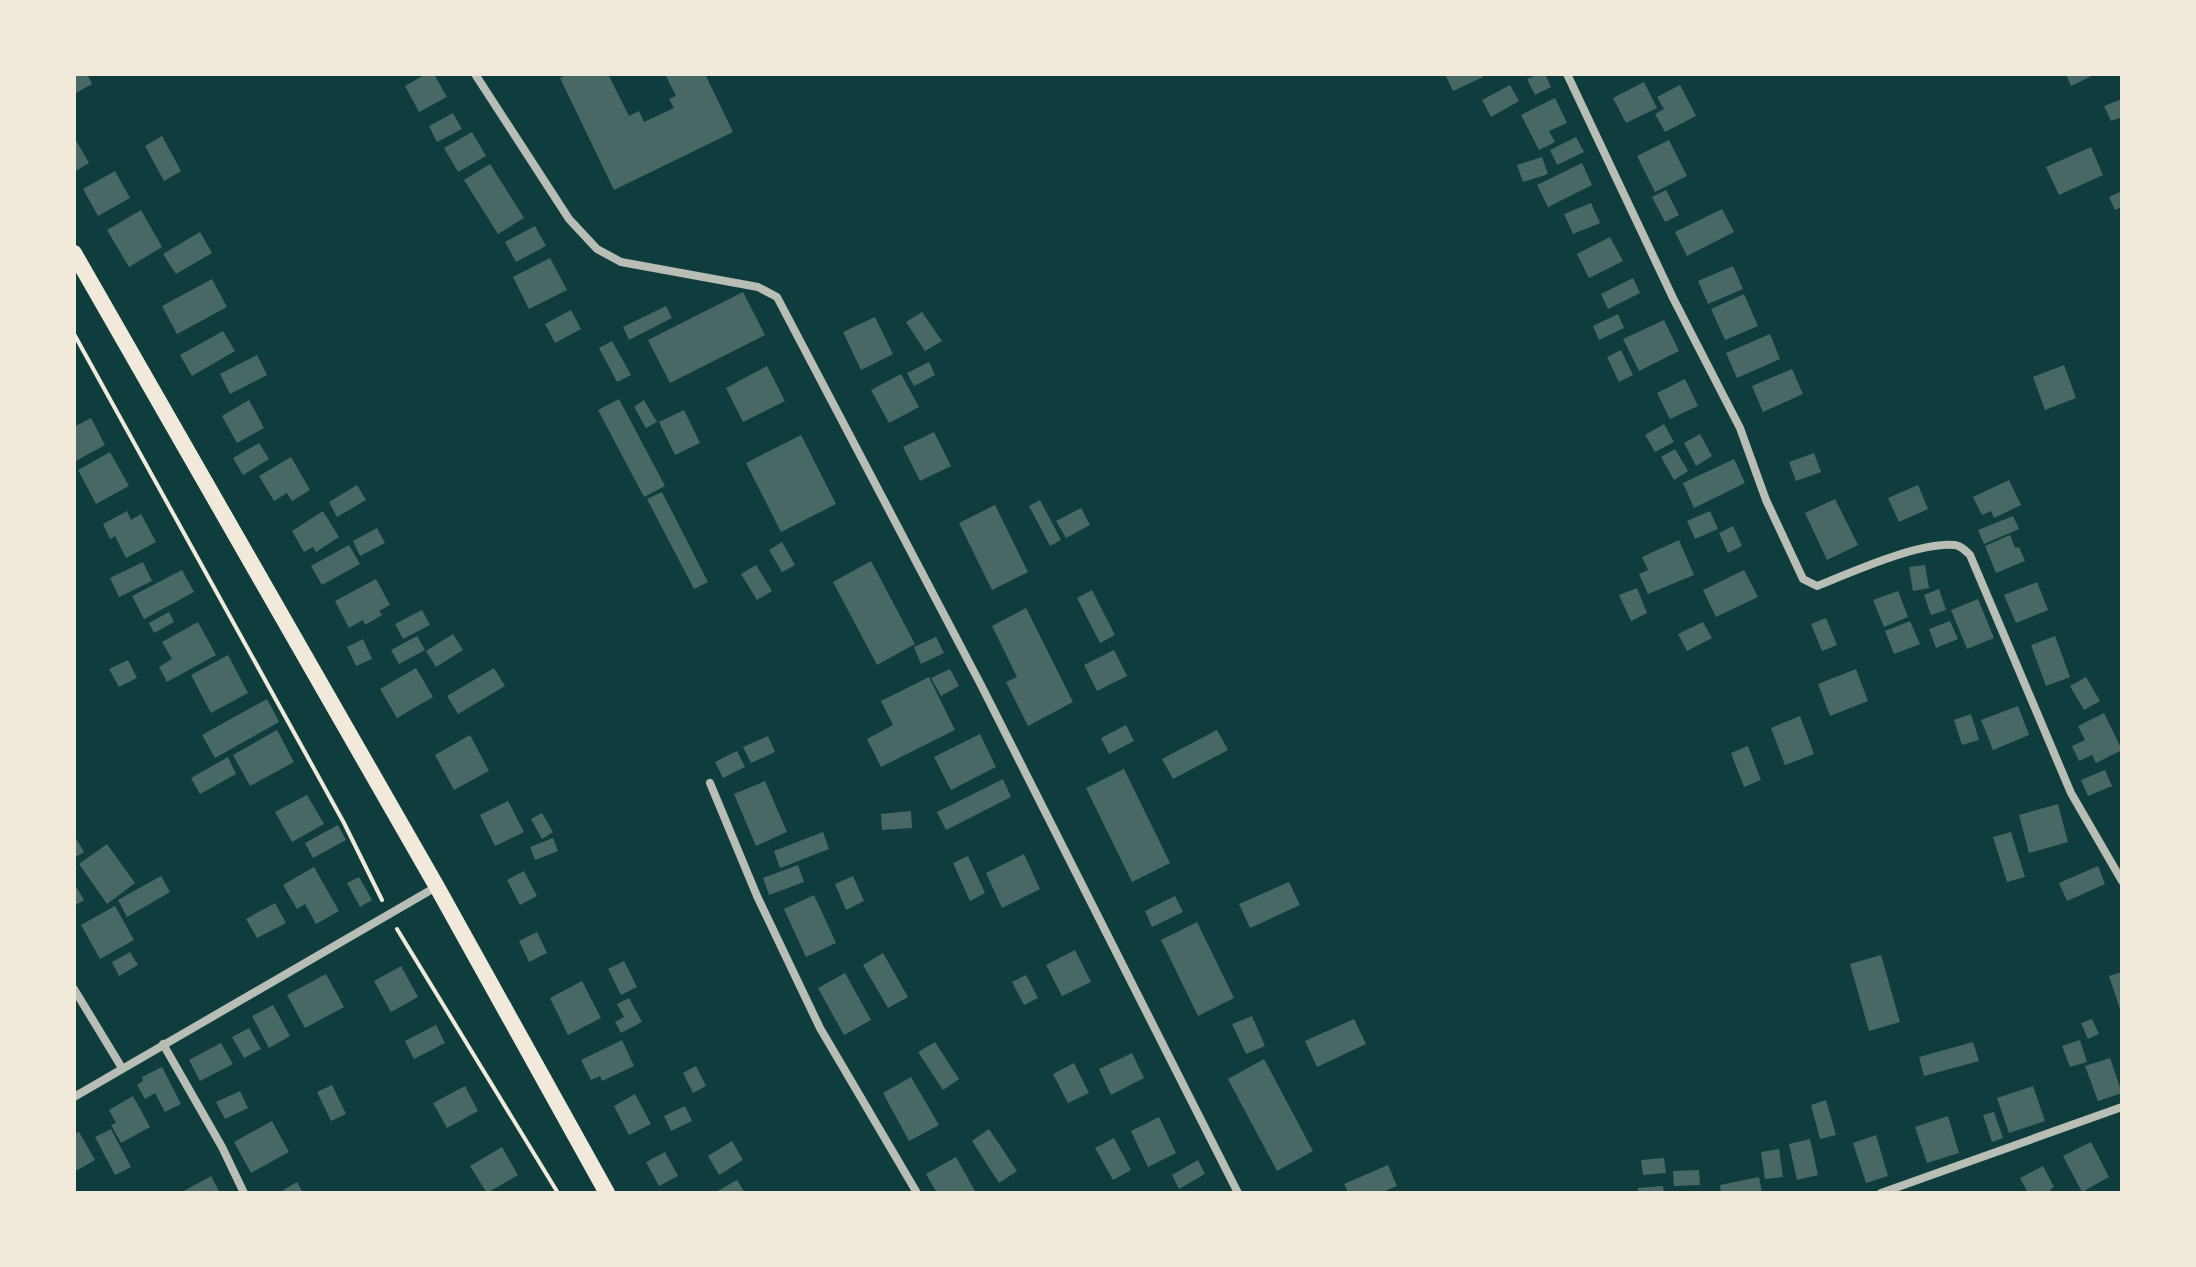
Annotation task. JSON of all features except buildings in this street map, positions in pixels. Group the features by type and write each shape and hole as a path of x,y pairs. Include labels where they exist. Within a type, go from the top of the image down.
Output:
{"main road":[{"path":"74,253 437,887 607,1193"}],"street":[{"path":"475,74 569,219 597,249 621,262 758,287 777,297 981,685 1238,1193"},
{"path":"1567,74 1673,298 1740,428 1766,500 1803,579 1817,586 1899,556 1941,546 1962,547 1970,555 2071,793 2122,881"},
{"path":"710,783 757,896 820,1028 917,1193"},
{"path":"74,1097 437,887"},
{"path":"74,989 122,1068"},
{"path":"163,1044 222,1147 244,1193"},
{"path":"1881,1193 2122,1107"}],"path":[{"path":"74,334 344,823 388,912"},
{"path":"395,926 558,1193"}]}
